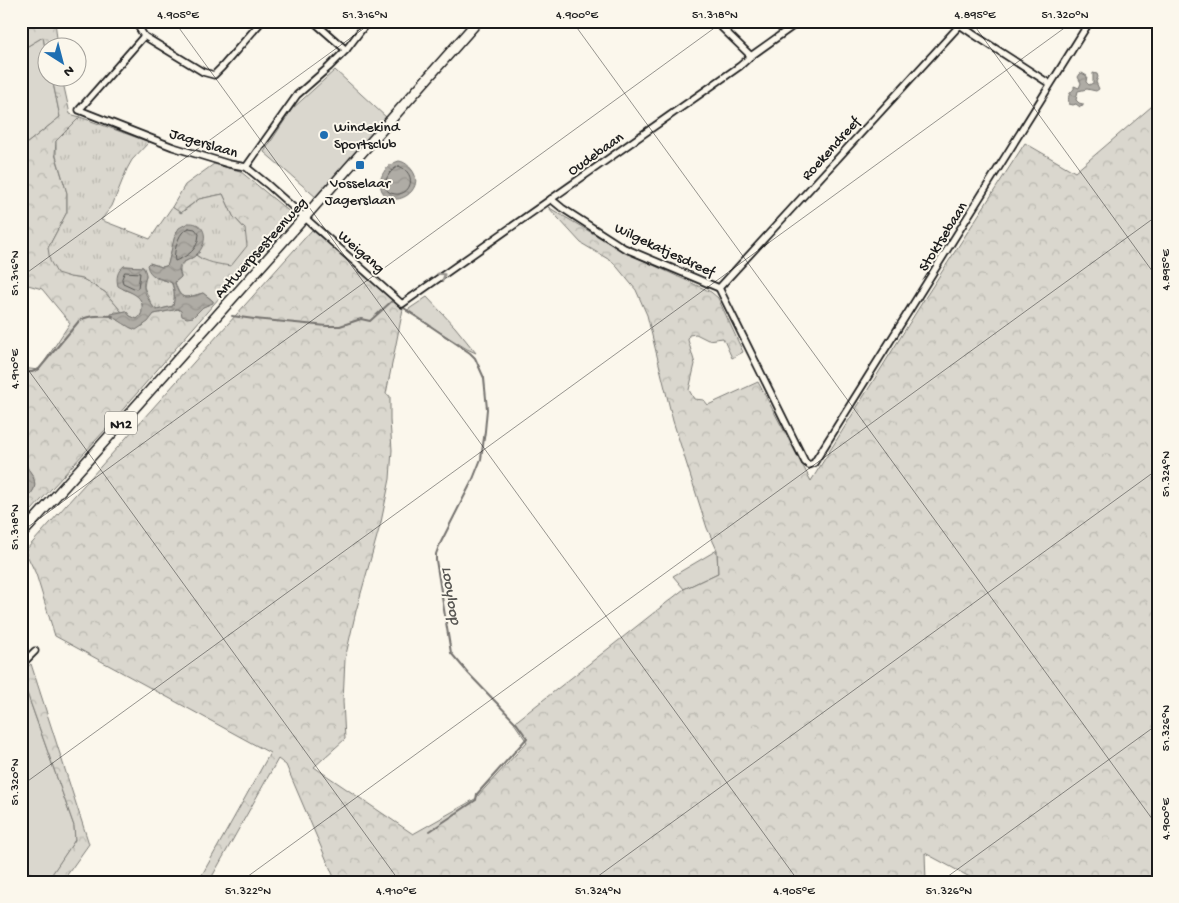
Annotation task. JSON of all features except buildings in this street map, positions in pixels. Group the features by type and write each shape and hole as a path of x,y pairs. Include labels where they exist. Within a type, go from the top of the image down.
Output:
{"main road":[{"name":"Antwerpsesteenweg","path":"21,535 478,21"}],"street":[{"path":"135,21 144,36 203,72 214,75 262,21"},
{"path":"313,21 346,50"},
{"path":"246,167 297,95 346,50 368,21"},
{"path":"715,21 751,56"},
{"name":"Oudebaan","path":"402,304 740,66 800,21"},
{"name":"Stoktsebaan","path":"719,288 804,462 809,465 814,463 1090,21"},
{"path":"958,23 1050,84"},
{"name":"Roekendreef","path":"719,288 958,23"},
{"name":"Jagerslaan","path":"144,36 79,110 173,147 229,164 246,167 304,218"},
{"name":"Wilgekatjesdreef","path":"551,199 624,248 719,288"},
{"name":"Weigang","path":"304,218 402,304"},
{"path":"21,665 35,651"}],"green space":[{"path":"36,21 55,21 57,38 38,38 38,40 21,50 21,31"},
{"path":"38,40 38,88 54,88 60,117 21,148 21,50"},
{"name":"Windekind Sportsclub","path":"335,70 387,118 317,198 264,152 292,109"},
{"path":"54,88 64,88 70,114 80,117 56,141 55,154 67,193 67,212 48,248 70,277 83,279 105,292 122,312 115,312 111,317 120,320 131,328 143,326 154,314 178,309 193,317 203,307 213,302 203,293 188,297 182,296 175,282 181,277 181,265 196,255 203,260 245,229 233,216 223,194 199,199 180,213 172,207 185,185 214,164 240,171 292,214 106,429 21,522 21,504 35,486 21,452 21,368 39,370 70,323 42,289 21,283 21,229 28,216 21,208 21,148 60,117"},
{"path":"1158,101 1158,882 979,882 925,853 926,882 336,882 286,765 278,759 209,882 198,882 270,753 55,636 36,574 25,551 312,230 403,309 386,394 390,396 392,450 390,479 381,522 356,611 345,659 343,701 345,739 314,767 413,834 475,799 527,742 514,723 684,589 718,573 717,550 707,528 673,421 647,315 636,290 613,262 581,243 548,207 621,250 711,292 718,298 743,352 732,358 723,338 708,340 696,334 689,335 688,340 695,364 689,390 694,399 704,400 708,405 758,382 811,481 925,298 1025,143 1075,172"},
{"path":"80,117 149,142 132,160 112,206 101,220 150,239 172,207 181,213 199,199 223,194 233,216 245,229 247,246 231,266 217,264 200,258 196,255 200,252 180,228 175,236 168,264 162,267 150,263 156,278 171,282 174,294 173,306 157,310 153,308 144,287 146,275 143,267 124,266 123,289 135,294 142,303 142,310 137,319 130,316 126,311 122,312 105,292 83,279 57,273 50,261 48,248 67,212 67,193 56,156 56,141"},
{"path":"427,297 455,327 476,353 406,311"},
{"path":"717,550 718,573 684,589 673,576"},
{"path":"31,664 89,844 62,882 21,882 21,869 48,880 75,840 74,826 27,693 21,688 21,672"},
{"path":"21,688 27,693 74,826 75,840 48,881 21,869"}],"water":[{"path":"1082,73 1087,76 1086,82 1089,85 1093,83 1093,73 1097,74 1096,82 1099,89 1096,91 1087,89 1078,91 1076,100 1083,104 1080,107 1076,104 1069,104 1069,97 1074,86 1079,88 1081,83 1078,77"},
{"path":"399,161 406,164 412,170 415,177 415,185 407,196 393,199 387,197 382,191 380,181 387,168"},
{"path":"188,223 200,226 204,234 204,243 195,256 180,265 181,277 175,282 181,296 188,297 203,293 213,303 203,307 193,317 187,318 182,316 181,311 178,309 154,314 148,322 136,330 111,317 111,314 126,311 130,316 137,319 141,314 142,304 138,297 118,286 118,275 124,266 143,267 146,274 145,291 154,308 157,310 173,306 174,289 172,283 150,273 147,265 149,263 162,267 168,264 175,235 179,228"},
{"path":"21,452 35,486 21,504"}],"waterway":[{"name":"Looyloop","path":"232,316 340,326 361,319 370,321 394,301"},
{"name":"Looyloop","path":"404,308 470,353 475,358 484,378 487,409 481,459 439,546 436,560 451,653 517,724 527,738 477,794 476,800 430,831"},
{"name":"Looyloop","path":"21,372 32,372 39,369 79,321 91,316 113,316"}],"place":[{"name":"Windekind Sportsclub","path":"324,135"},
{"name":"Vosselaar Jagerslaan","path":"360,165"}]}
